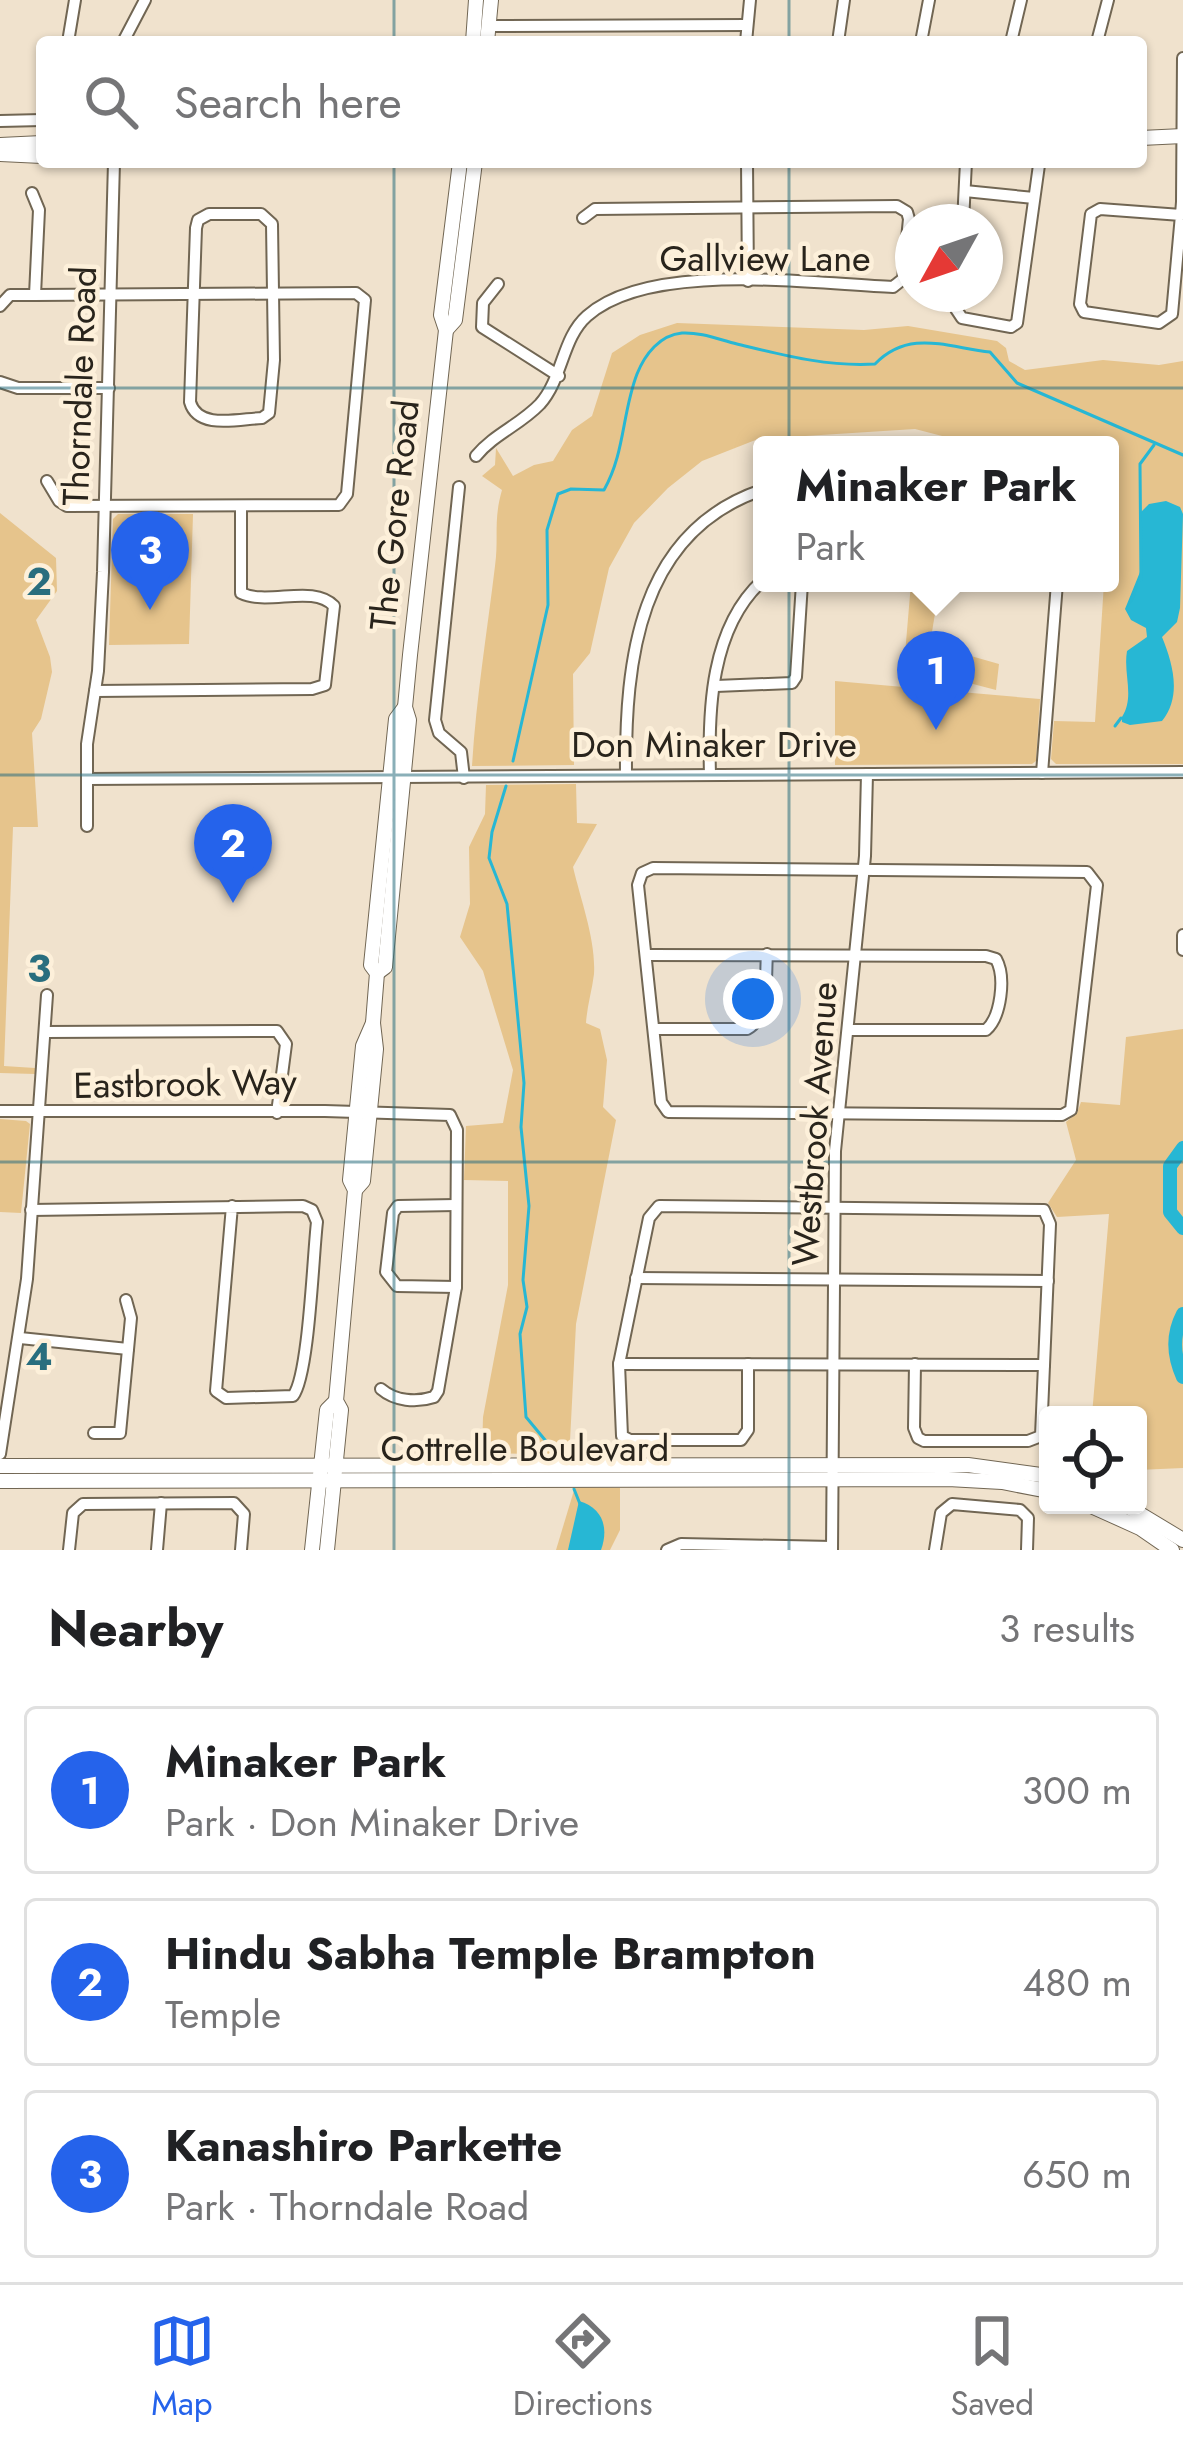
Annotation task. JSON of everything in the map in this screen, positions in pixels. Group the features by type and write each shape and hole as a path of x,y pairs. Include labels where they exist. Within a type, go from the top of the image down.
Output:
{"main road":[{"path":"473,36 476,0"},
{"path":"488,34 491,0"},
{"path":"1147,138 1182,136"},
{"path":"0,149 36,144"},
{"path":"0,149 36,155"},
{"name":"The Gore Road","path":"313,1550 341,1410 336,1401 356,1190 350,1180 363,1113 363,1046 373,1024 377,973 371,964 397,777 396,719 405,707 459,168"},
{"name":"The Gore Road","path":"446,330 455,320 474,168"},
{"name":"Cottrelle Boulevard","path":"0,1466 327,1472"},
{"name":"Cottrelle Boulevard","path":"0,1480 327,1472 833,1472 988,1466 1039,1474"},
{"name":"The Gore Road","path":"327,1472 327,1550"},
{"name":"Cottrelle Boulevard","path":"833,1472 981,1480 1039,1490"},
{"path":"1109,1514 1172,1550"},
{"path":"1140,1514 1183,1540"}],"street":[{"path":"69,36 75,0"},
{"path":"746,36 749,0"},
{"path":"839,36 844,0"},
{"path":"922,36 929,0"},
{"path":"1012,36 1021,0"},
{"path":"1099,36 1108,0"},
{"path":"126,36 137,4"},
{"path":"488,34 513,26 747,25"},
{"path":"513,26 514,36"},
{"path":"1181,215 1100,209 1091,214 1084,312 1159,322 1171,318 1181,215 1183,58"},
{"path":"0,121 36,120"},
{"name":"Thorndale Road","path":"87,826 86,744 95,691 105,507 114,168"},
{"path":"747,168 748,281"},
{"path":"964,204 966,168"},
{"path":"958,312 962,318 1011,327 1017,323 1039,168"},
{"path":"965,191 1034,198"},
{"path":"32,193 39,210 35,295"},
{"name":"Gallview Lane","path":"476,456 490,440 536,409 559,376 578,326 603,304 656,283 893,287 903,279 909,219 897,206 747,208"},
{"path":"583,218 595,209 747,208"},
{"path":"209,214 261,214 269,219 273,292 269,412 262,418 202,419 190,402 198,220 209,214"},
{"path":"498,284 483,303 482,327 559,376"},
{"path":"0,305 10,296 35,295 356,292 365,300 347,494 335,506 67,506 47,481"},
{"path":"0,382 18,388 109,388"},
{"path":"459,487 435,720 440,733 461,752 464,778"},
{"path":"626,775 626,693 651,589 677,548 711,513 753,494"},
{"path":"95,691 312,689 325,685 332,602 320,597 252,598 241,593 241,506"},
{"path":"710,774 708,715 733,613 753,590"},
{"path":"716,686 792,683 801,592"},
{"path":"1042,773 1056,592"},
{"name":"Don Minaker Drive","path":"87,779 1183,772"},
{"name":"Westbrook Avenue","path":"832,1549 838,1115 863,869 867,774"},
{"path":"863,869 1082,871 1091,875 1096,885 1071,1111 1062,1115 668,1112 661,1102 638,884 647,870 863,869"},
{"path":"1183,935 1183,950"},
{"path":"655,1028 746,1029 756,1024 761,1015 766,954"},
{"path":"646,955 986,956 996,959 1002,969 997,1019 986,1030 848,1030"},
{"path":"0,1454 20,1338 47,994"},
{"path":"45,1032 277,1031 286,1044 277,1113"},
{"name":"Eastbrook Way","path":"0,1112 436,1113 453,1118 457,1130 456,1204"},
{"path":"380,1389 391,1397 434,1397 456,1287 456,1204 398,1206 393,1213 386,1272 397,1286 456,1287"},
{"path":"31,1210 232,1206 304,1206 316,1215 297,1393 287,1398 220,1395 214,1384 232,1206"},
{"path":"748,1364 747,1434 736,1440 630,1441 622,1436 619,1364 649,1218 659,1206 1039,1207 1049,1217 1043,1431 1036,1439 924,1441 914,1428 915,1364"},
{"path":"636,1278 1048,1281"},
{"path":"94,1432 120,1433 131,1318 126,1300"},
{"path":"20,1338 128,1349"},
{"path":"619,1364 1044,1365"},
{"path":"157,1550 161,1503"},
{"path":"69,1550 73,1514 80,1505 161,1503 239,1504 244,1514 241,1550"},
{"path":"935,1550 940,1513 952,1504 1020,1510 1028,1518 1027,1550"},
{"path":"667,1550 680,1544 832,1549"}],"shaded area":[{"path":"677,323 864,330 908,326 997,341 1006,348 1009,361 1025,370 1103,360 1159,365 1183,361 1183,764 1056,764 1051,759 1054,721 1095,722 1103,592 1119,592 1119,436 942,436 915,429 753,436 753,441 702,461 634,523 609,568 590,653 573,674 574,765 472,766 502,490 482,476 495,465 496,448 513,476 553,461 572,430 592,416 612,353 640,335"},
{"path":"0,513 56,558 57,591 36,620 52,672 41,719 32,733 38,827 13,827 4,1066 35,1068 35,1074 0,1073"},
{"path":"118,514 193,514 189,644 109,645 113,519"},
{"path":"910,592 939,592 931,638 951,642 950,650 999,664 996,690 904,666"},
{"path":"835,681 1040,699 1036,761 835,765"},
{"path":"576,784 577,823 597,824 573,867 594,961 586,1023 600,1029 607,1060 603,1107 616,1120 576,1324 570,1441 576,1455 482,1453 483,1417 508,1285 508,1181 464,1180 466,1126 503,1123 513,1070 483,971 460,937 470,904 469,847 485,814 486,785"},
{"path":"1183,1029 1183,1468 1147,1470 1147,1406 1093,1406 1109,1214 1057,1217 1048,1203 1076,1160 1066,1122 1081,1102 1120,1105 1126,1037"},
{"path":"0,1119 30,1124 21,1213 0,1212"},
{"path":"575,1487 620,1488 620,1530 610,1550 556,1550"}],"water":[{"path":"1166,501 1180,507 1183,514 1180,608 1177,622 1162,637 1174,691 1162,721 1130,725 1122,722 1128,701 1127,651 1147,637 1146,628 1131,620 1125,609 1142,567 1139,514 1149,504"},
{"path":"579,1501 602,1520 601,1550 568,1550"}],"waterway":[{"path":"513,761 548,605 547,530 558,494 571,489 604,490 616,462 637,374 649,353 667,337 696,334 840,364 875,364 888,353 915,344 990,352 1017,383 1183,455"},
{"path":"1141,580 1140,464 1154,445"},
{"path":"1115,726 1121,718"},
{"path":"506,786 489,858 507,904 524,1083 521,1127 529,1206 523,1280 527,1307 520,1334 526,1417 555,1452"},
{"path":"1183,1148 1170,1166 1170,1212 1183,1228"},
{"path":"1183,1314 1175,1345 1183,1377"},
{"path":"574,1489 580,1504"}],"place":[{"name":"Kanashiro Parkette","path":"150,610"},
{"name":"Minaker Park","path":"936,730"},
{"name":"Hindu Sabha Temple Brampton","path":"233,903"}]}
